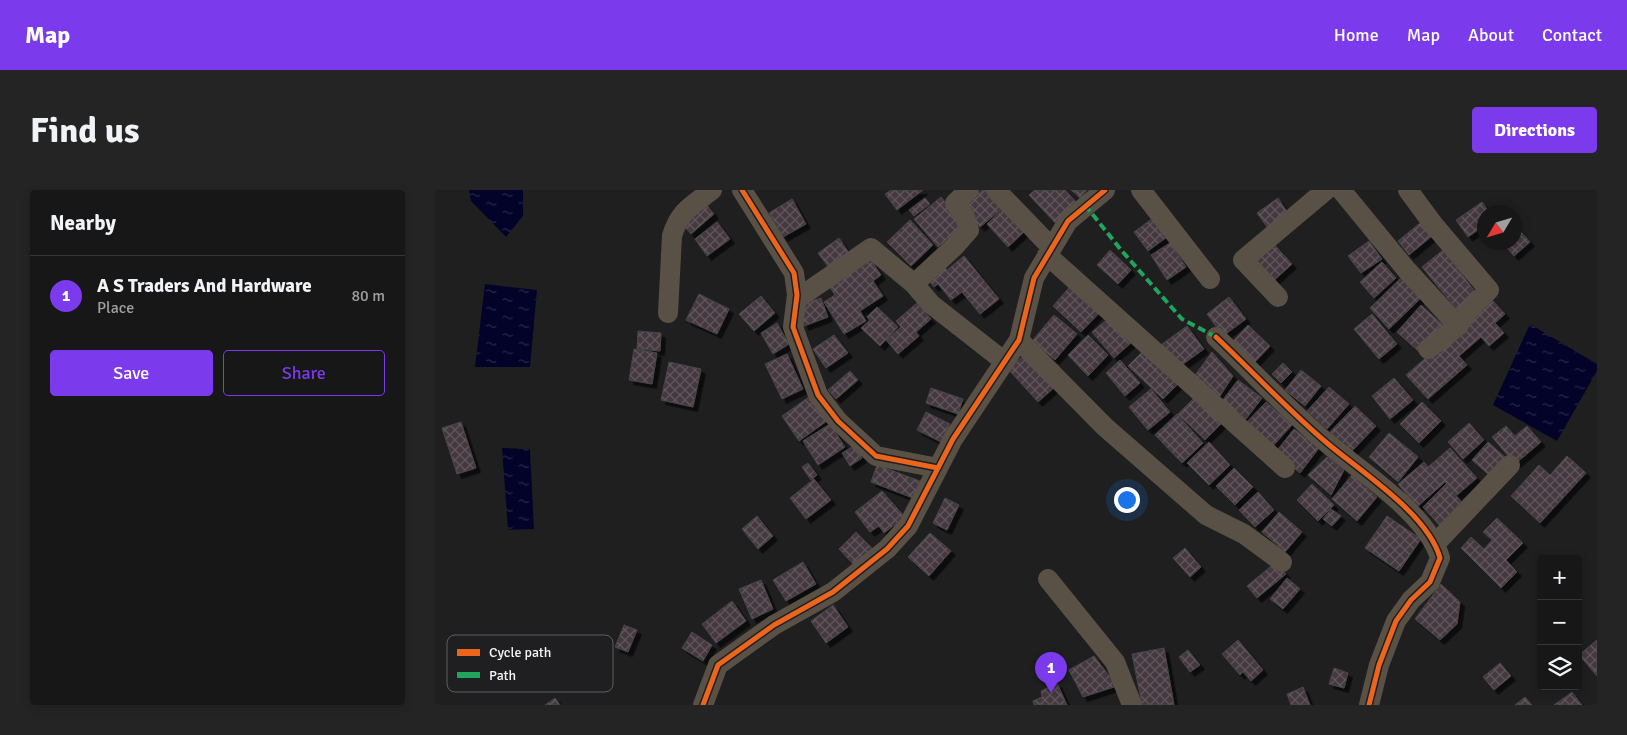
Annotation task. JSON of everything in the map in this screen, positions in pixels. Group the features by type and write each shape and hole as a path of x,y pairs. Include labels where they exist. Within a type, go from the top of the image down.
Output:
{"street":[{"path":"668,312 672,236 675,224 685,211 712,190"},
{"path":"742,190 794,273 797,299 793,327 818,395 838,421 876,456 938,468"},
{"path":"914,284 955,246 969,230 964,215 955,203 969,190"},
{"path":"996,190 1050,252 1285,468"},
{"path":"703,705 717,665 774,625 833,592 887,549 908,526 953,439 1019,340 1034,278 1069,221 1105,190"},
{"path":"1141,190 1210,279"},
{"path":"1278,297 1243,260 1325,190"},
{"path":"1341,190 1405,268 1458,326"},
{"path":"1408,190 1433,224 1489,290 1468,311 1458,326 1428,349"},
{"path":"797,299 871,248 914,284 931,304 1005,362"},
{"path":"1216,337 1326,442 1390,492 1436,544 1441,558 1430,582 1411,600 1395,621 1379,665 1369,705"},
{"path":"1019,340 1105,427 1205,515 1244,534 1282,562"},
{"path":"1436,544 1510,465"},
{"path":"1048,579 1115,662 1132,705"}],"water":[{"path":"469,190 523,190 523,216 506,237 471,201"},
{"path":"485,284 537,290 530,367 475,367"},
{"path":"1530,324 1597,364 1597,371 1557,441 1493,405"},
{"path":"502,448 530,449 534,529 508,530"}],"building":[{"path":"891,190 923,190 897,210 885,194"},
{"path":"982,190 990,190 1004,207 980,227 963,206"},
{"path":"1035,190 1065,190 1078,204 1056,224 1029,195"},
{"path":"1071,190 1087,190 1080,198"},
{"path":"941,197 964,225 938,247 914,219"},
{"path":"925,198 930,204 914,216 909,210"},
{"path":"1278,198 1288,213 1267,227 1257,213"},
{"path":"792,199 806,224 783,237 769,213"},
{"path":"706,204 714,214 691,234 682,224"},
{"path":"1007,205 1028,228 1008,247 987,224"},
{"path":"1477,205 1477,231 1468,237 1456,220"},
{"path":"1153,218 1167,237 1148,251 1134,232"},
{"path":"910,220 933,245 911,266 887,242"},
{"path":"717,222 730,239 707,256 695,239"},
{"path":"1420,223 1432,236 1409,255 1398,241"},
{"path":"1522,233 1530,242 1522,249"},
{"path":"839,238 849,253 829,268 818,253"},
{"path":"1369,241 1382,259 1361,273 1348,256"},
{"path":"1272,242 1292,264 1270,284 1250,262"},
{"path":"1170,243 1186,267 1167,280 1151,255"},
{"path":"1110,250 1131,270 1118,284 1097,265"},
{"path":"1443,250 1477,294 1457,310 1422,267"},
{"path":"1509,250 1521,250 1514,256"},
{"path":"964,256 999,299 980,314 962,292 951,300 938,284 934,287 927,278 943,265 947,270"},
{"path":"871,260 881,275 873,281 883,296 860,311 866,321 844,334 824,302 835,295 829,286"},
{"path":"1382,262 1396,278 1374,298 1360,282"},
{"path":"1401,278 1421,298 1389,329 1370,308"},
{"path":"1074,282 1103,309 1081,332 1053,306"},
{"path":"699,294 729,309 717,334 686,320"},
{"path":"761,296 775,313 754,331 739,314"},
{"path":"1229,297 1246,319 1223,336 1207,314"},
{"path":"821,298 828,317 804,326 797,306"},
{"path":"1492,300 1505,314 1495,323 1504,333 1489,346 1481,337 1459,356 1467,365 1428,399 1406,375"},
{"path":"917,303 931,319 916,332 919,336 898,354 886,340 901,327 896,321"},
{"path":"1421,305 1443,325 1419,352 1397,332"},
{"path":"877,307 898,327 880,346 861,328 870,320 867,317"},
{"path":"1372,314 1397,344 1379,359 1354,329"},
{"path":"1054,315 1077,334 1055,360 1032,341"},
{"path":"1111,316 1132,342 1114,358 1092,332"},
{"path":"777,323 789,344 773,354 761,333"},
{"path":"1248,325 1270,346 1254,363 1232,342"},
{"path":"1187,326 1204,349 1179,367 1162,344"},
{"path":"638,331 661,333 660,351 637,349"},
{"path":"834,335 848,353 826,368 813,349"},
{"path":"1088,335 1108,355 1088,376 1068,355"},
{"path":"634,349 657,353 652,384 629,380"},
{"path":"1145,349 1180,382 1163,399 1128,366"},
{"path":"1212,352 1233,376 1218,399 1193,378"},
{"path":"1027,353 1056,386 1038,402 1008,369"},
{"path":"787,354 803,389 782,399 765,364"},
{"path":"1120,360 1140,383 1125,396 1106,373"},
{"path":"669,362 701,369 693,407 661,400"},
{"path":"1283,363 1292,372 1281,383 1272,374"},
{"path":"1301,370 1321,386 1305,406 1285,390"},
{"path":"850,371 858,380 836,399 828,390"},
{"path":"1394,378 1413,400 1390,419 1372,396"},
{"path":"1238,380 1262,398 1246,419 1222,401"},
{"path":"1329,387 1349,404 1327,429 1307,411"},
{"path":"931,388 963,399 958,414 926,403"},
{"path":"1151,389 1170,412 1148,430 1129,407"},
{"path":"1198,394 1225,420 1205,440 1178,414"},
{"path":"809,397 827,421 799,441 782,416"},
{"path":"1266,402 1292,425 1273,446 1247,422"},
{"path":"1422,402 1441,421 1419,443 1400,424"},
{"path":"1355,406 1376,426 1351,452 1330,432"},
{"path":"926,412 950,424 941,442 917,430"},
{"path":"1177,414 1203,443 1182,463 1155,435"},
{"path":"461,422 476,468 457,474 442,428"},
{"path":"1469,423 1484,440 1463,459 1448,442"},
{"path":"830,424 845,447 818,465 803,441"},
{"path":"1506,426 1515,436 1527,426 1541,442 1515,464 1492,437"},
{"path":"1294,429 1319,448 1300,473 1275,453"},
{"path":"1389,433 1418,457 1398,482 1369,457"},
{"path":"1209,442 1230,465 1209,485 1187,463"},
{"path":"1488,442 1506,458 1490,476 1472,460"},
{"path":"854,446 862,458 850,466 842,453"},
{"path":"1450,448 1477,478 1457,495 1445,482 1417,507 1398,484 1424,462 1428,467"},
{"path":"1567,456 1586,473 1540,523 1511,496 1539,465 1550,475"},
{"path":"1327,457 1344,470 1331,495 1308,475"},
{"path":"808,463 817,475 811,480 802,467"},
{"path":"877,465 920,481 913,498 871,482"},
{"path":"1234,468 1253,487 1235,505 1216,486"},
{"path":"1352,475 1377,497 1357,521 1332,499"},
{"path":"814,479 831,500 806,519 790,498"},
{"path":"1312,484 1334,505 1318,521 1297,500"},
{"path":"1446,484 1466,507 1442,528 1423,507"},
{"path":"882,491 905,517 884,533 879,526 870,532 855,512"},
{"path":"1258,492 1274,510 1255,527 1239,510"},
{"path":"945,498 959,505 947,530 933,523"},
{"path":"1331,509 1341,516 1332,526 1323,519"},
{"path":"1279,512 1302,532 1285,552 1262,532"},
{"path":"757,516 773,536 758,549 742,529"},
{"path":"1387,516 1421,539 1399,571 1365,548"},
{"path":"1497,518 1523,543 1506,560 1517,572 1501,588 1461,548 1471,537 1484,549 1492,540 1483,532"},
{"path":"856,532 873,549 855,566 839,549"},
{"path":"930,533 951,551 929,576 908,557"},
{"path":"1185,548 1201,567 1190,577 1173,558"},
{"path":"803,562 816,584 786,601 773,580"},
{"path":"1276,562 1286,574 1257,598 1247,586"},
{"path":"1287,578 1300,589 1283,609 1270,599"},
{"path":"761,580 773,609 752,619 739,589"},
{"path":"1441,584 1460,602 1457,624 1440,640 1415,619"},
{"path":"732,601 746,621 716,643 702,624"},
{"path":"833,605 848,627 826,643 811,621"},
{"path":"624,625 637,630 628,652 615,647"},
{"path":"692,632 712,645 703,661 682,648"},
{"path":"1238,640 1263,670 1251,681 1243,672 1240,675 1222,654"},
{"path":"1597,640 1597,676 1582,658 1582,652"},
{"path":"1164,648 1174,705 1142,705 1132,654"},
{"path":"1188,650 1200,665 1190,672 1179,657"},
{"path":"1094,656 1117,686 1083,697 1069,670"},
{"path":"1500,663 1511,676 1494,690 1483,677"},
{"path":"1334,668 1348,673 1344,688 1329,684"},
{"path":"1057,683 1067,705 1034,705 1033,701 1042,697 1041,691"},
{"path":"1303,687 1310,705 1291,705 1287,694"},
{"path":"1572,692 1582,705 1554,705"},
{"path":"1525,697 1532,705 1515,705"},
{"path":"555,698 560,705 545,705"}],"marked path":[{"path":"1085,205 1122,251 1182,319 1216,337"}],"cycle path":[{"path":"742,190 794,273 797,295 793,327 818,395 838,421 876,456 938,468"},
{"path":"703,705 718,665 774,625 833,592 887,549 908,526 953,439 1019,340 1034,278 1068,221 1105,190"},
{"path":"1216,337 1327,443 1408,510 1433,542 1440,558 1430,582 1411,600 1396,621 1379,665 1369,705"}],"place":[{"name":"A S Traders And Hardware","path":"1051,693"}]}
